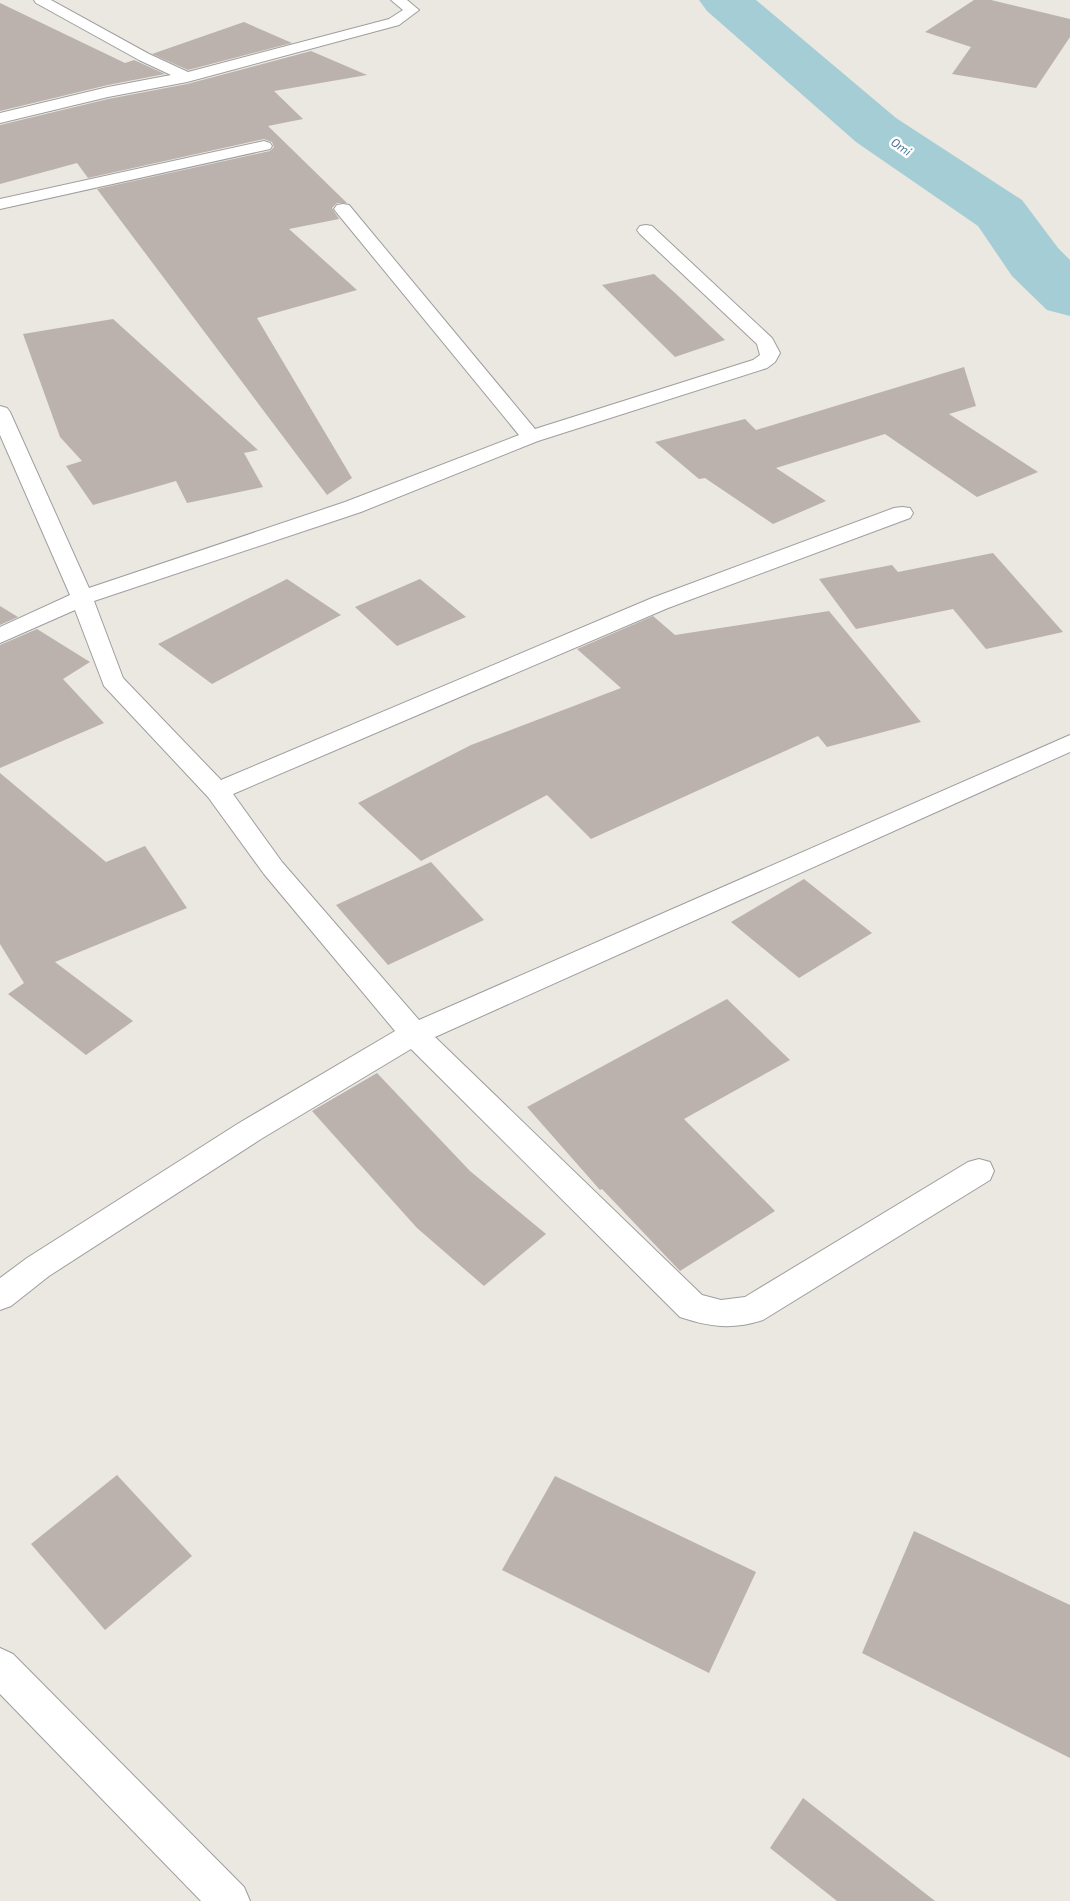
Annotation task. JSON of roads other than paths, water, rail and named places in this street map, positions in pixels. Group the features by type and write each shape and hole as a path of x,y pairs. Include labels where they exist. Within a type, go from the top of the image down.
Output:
{"street":[{"path":"41,0 144,57 186,77"},
{"path":"0,118 108,92 186,77 394,22 412,10 398,0"},
{"path":"0,204 264,146"},
{"path":"343,209 531,437"},
{"path":"0,636 82,598 353,507 531,437 760,364 768,358 770,353 766,342 646,230"},
{"path":"0,412 82,598 112,680 217,791 273,868 414,1034 692,1307 721,1314 751,1310 979,1171"},
{"path":"217,791 660,603 902,513"},
{"path":"0,1296 38,1267 250,1131 414,1034 1070,743"},
{"path":"0,1667 230,1901"}],"waterway":[{"name":"Omi","path":"725,0 876,130 1000,213 1035,262 1070,296"}]}
